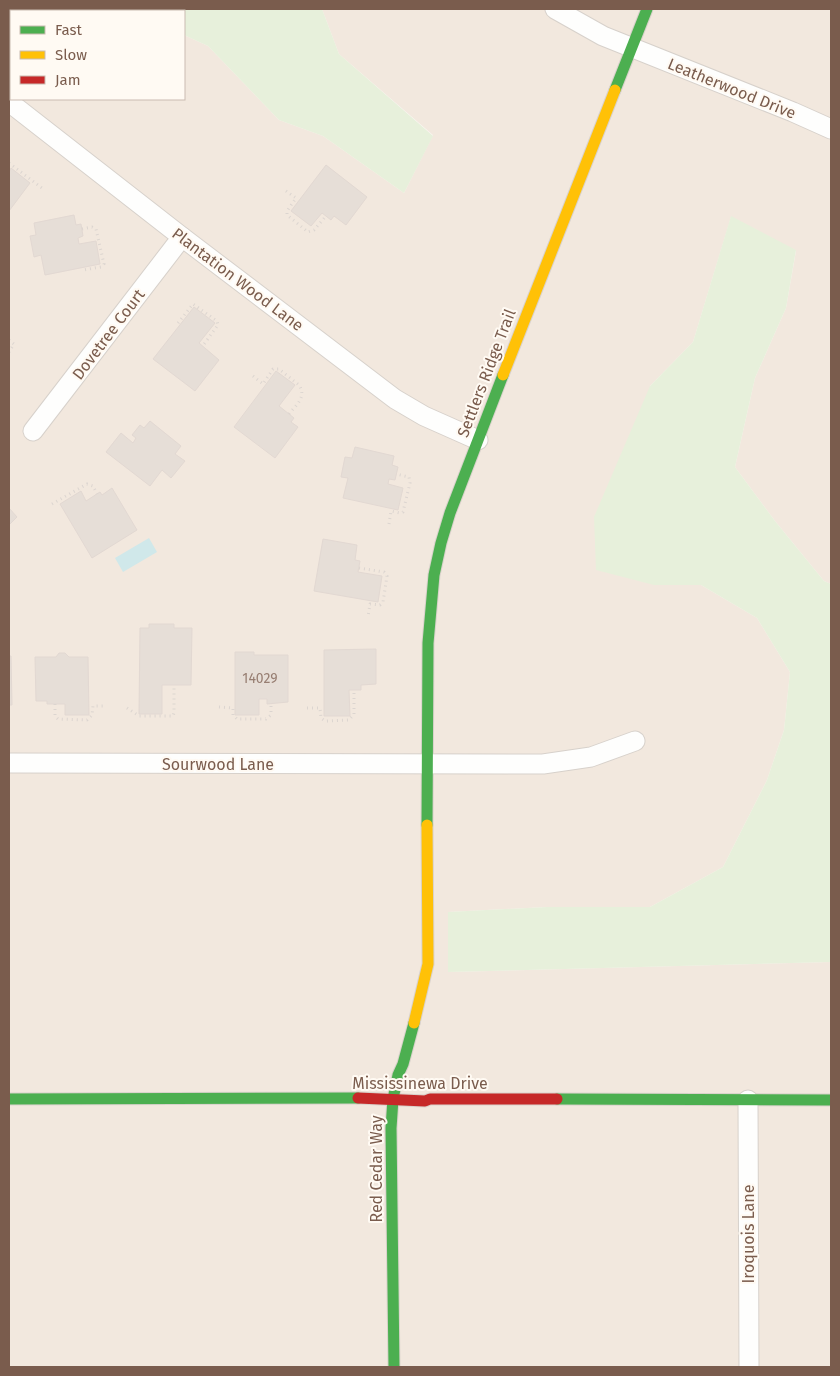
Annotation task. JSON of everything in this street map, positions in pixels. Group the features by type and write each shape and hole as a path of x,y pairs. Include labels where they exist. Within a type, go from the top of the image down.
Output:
{"street":[{"name":"Leatherwood Drive","path":"555,9 603,36 831,129"},
{"name":"Settlers Ridge Trail","path":"426,765 428,640 432,584 445,529 647,9"},
{"name":"Plantation Wood Lane","path":"9,102 395,399 424,416 478,440"},
{"name":"Dovetree Court","path":"33,431 182,237"},
{"name":"Sourwood Lane","path":"9,763 543,764 591,757 635,741"},
{"name":"Red Cedar Way","path":"394,1367 391,1128 393,1099 398,1075 404,1064 428,964 426,765"},
{"name":"Mississinewa Drive","path":"9,1099 831,1100"},
{"name":"Iroquois Lane","path":"748,1100 749,1367"}],"path":[{"path":"9,163 42,188"},
{"path":"286,191 296,198 287,210 287,215 308,232 314,230 326,216"},
{"path":"82,229 96,228 104,264 101,267 83,270"},
{"path":"178,323 193,304 217,321 218,325 202,346"},
{"path":"9,340 14,344 9,352"},
{"path":"253,376 263,384 273,369 276,368 302,388 302,397 289,414"},
{"path":"389,524 391,512 400,514 403,512 410,482 409,477 396,474"},
{"path":"52,504 88,484 93,486 97,494"},
{"path":"359,568 384,572 387,576 383,602 380,605 370,604 368,617"},
{"path":"127,708 139,716 173,716 174,685"},
{"path":"307,708 320,708 320,718 325,721 349,720 354,714 354,690"},
{"path":"55,704 55,716 61,720 88,720 92,716 93,706 105,706"},
{"path":"219,707 233,708 233,716 237,719 266,719 271,716 271,704"}],"shaded area":[{"path":"9,9 134,10 10,10 10,100 185,100 185,35 208,46 279,120 323,136 404,193 433,135 339,54 322,9 831,9 831,584 824,581 775,521 735,467 755,378 786,308 796,251 731,217 693,342 650,386 654,585 701,585 757,618 790,672 784,730 767,780 723,867 650,907 547,907 448,912 449,972 831,962 831,1367 9,1367"}],"green space":[{"path":"131,9 322,9 339,54 433,136 404,193 323,136 279,120 208,46 185,35 185,10"},
{"path":"731,216 796,250 786,308 755,378 735,467 775,521 824,581 831,584 831,962 448,972 448,912 547,907 650,907 723,867 767,780 784,730 790,672 757,618 701,585 654,585 596,570 594,517 650,386 693,342"}],"water":[{"path":"149,538 157,552 123,572 115,558"}],"building":[{"path":"326,165 367,197 346,225 334,216 331,220 322,213 311,226 291,211"},
{"path":"11,168 30,183 9,211 9,172"},
{"path":"74,215 76,225 81,224 83,236 78,238 79,244 96,241 100,264 45,275 41,255 34,257 30,236 36,235 34,223"},
{"path":"194,307 215,323 199,343 219,360 195,391 153,359"},
{"path":"276,371 295,385 279,406 294,418 291,422 298,427 275,458 234,427"},
{"path":"150,421 181,446 175,454 185,461 171,478 162,470 150,486 106,452 121,433 133,443 136,438 132,435 140,425 144,428"},
{"path":"355,447 394,456 392,465 398,467 395,480 389,479 388,484 403,488 398,510 343,498 348,478 341,477 345,457 352,458"},
{"path":"112,488 137,530 92,558 60,504 81,491 86,501 100,492 102,495"},
{"path":"9,508 17,517 9,525"},
{"path":"323,539 357,545 355,560 360,561 358,572 382,576 378,602 314,591"},
{"path":"149,624 174,624 174,628 192,628 191,685 162,685 162,714 139,714 140,628 149,628"},
{"path":"376,649 376,684 361,685 361,690 349,690 350,716 324,716 324,650"},
{"path":"235,652 254,652 254,655 288,655 288,702 267,704 267,699 259,699 259,715 235,715"},
{"path":"59,653 65,653 69,657 88,657 89,715 65,715 65,704 47,704 47,701 36,701 35,657 56,657"},
{"path":"9,656 11,656 12,705 9,705"}],"traffic: fast":[{"path":"615,90 647,9"},
{"path":"427,825 428,643 434,575 450,513 503,375"},
{"path":"394,1367 391,1128 393,1099 398,1075 403,1064 414,1023"},
{"path":"9,1099 358,1098"},
{"path":"557,1099 831,1100"}],"traffic: slow":[{"path":"503,375 615,90"},
{"path":"414,1023 428,964 427,825"}],"traffic: jam":[{"path":"358,1098 425,1101 430,1099 557,1099"}]}
